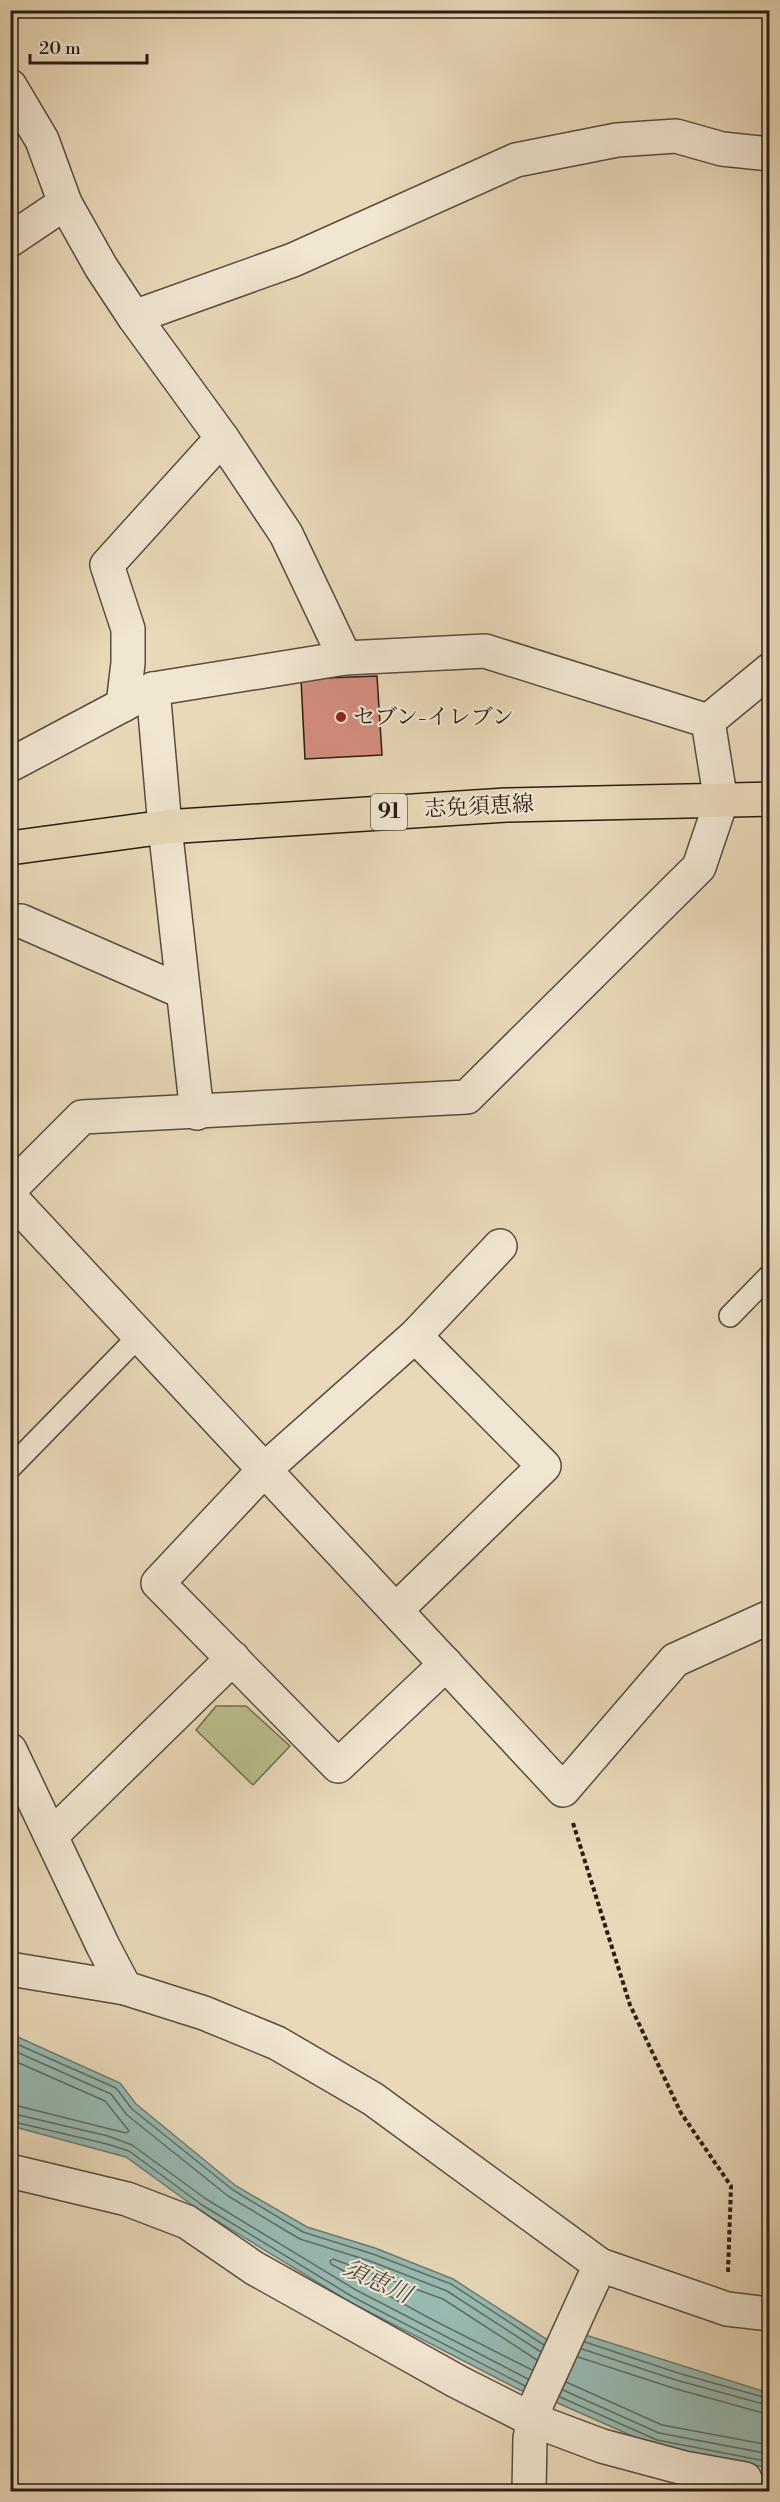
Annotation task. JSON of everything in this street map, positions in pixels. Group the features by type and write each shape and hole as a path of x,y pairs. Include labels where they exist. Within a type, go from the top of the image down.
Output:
{"main road":[{"name":"志免須恵線","path":"10,848 165,827 506,805 721,802 770,799"}],"street":[{"path":"10,86 42,140 65,203 101,267 134,317 222,438 286,534 345,658"},
{"path":"134,317 293,260 516,160 617,140 676,136 722,149 770,154"},
{"path":"10,240 65,203"},
{"path":"123,705 129,628 107,565 222,438"},
{"path":"10,765 153,689 345,658 485,651 708,721"},
{"path":"708,721 770,670"},
{"path":"153,689 165,827 197,1113"},
{"path":"10,1189 81,1118 468,1097 699,867 721,802 708,721"},
{"path":"10,922 21,921 183,992"},
{"path":"10,1197 562,1790 675,1660 770,1617"},
{"path":"446,1664 338,1766 158,1582 264,1469 415,1336 500,1246"},
{"path":"396,1610 544,1466 415,1336"},
{"path":"51,1836 233,1658"},
{"path":"10,1750 125,1988"},
{"path":"10,1969 125,1988 204,2013 277,2043 373,2099 595,2276 727,2309 770,2314"},
{"path":"10,2171 127,2199 187,2222 254,2268 458,2382 535,2412 602,2446 684,2468 745,2479"},
{"path":"529,2492 530,2438 535,2412 595,2276"}],"lane":[{"path":"730,1316 770,1275"},
{"path":"10,1468 140,1335"}],"path":[{"path":"562,1790 630,2005 681,2113 731,2186 727,2309"}],"green space":[{"path":"216,1706 246,1706 290,1746 253,1785 196,1730"}],"water":[{"name":"須恵川","path":"11,2034 120,2083 136,2104 236,2186 307,2227 375,2248 453,2279 546,2339 579,2333 769,2393 769,2468 655,2446 551,2400 520,2390 350,2302 199,2210 126,2157 11,2126"}],"building":[{"name":"セブン-イレブン","path":"377,676 382,755 305,759 301,679"}],"place":[{"name":"セブン-イレブン","path":"341,717"}]}
